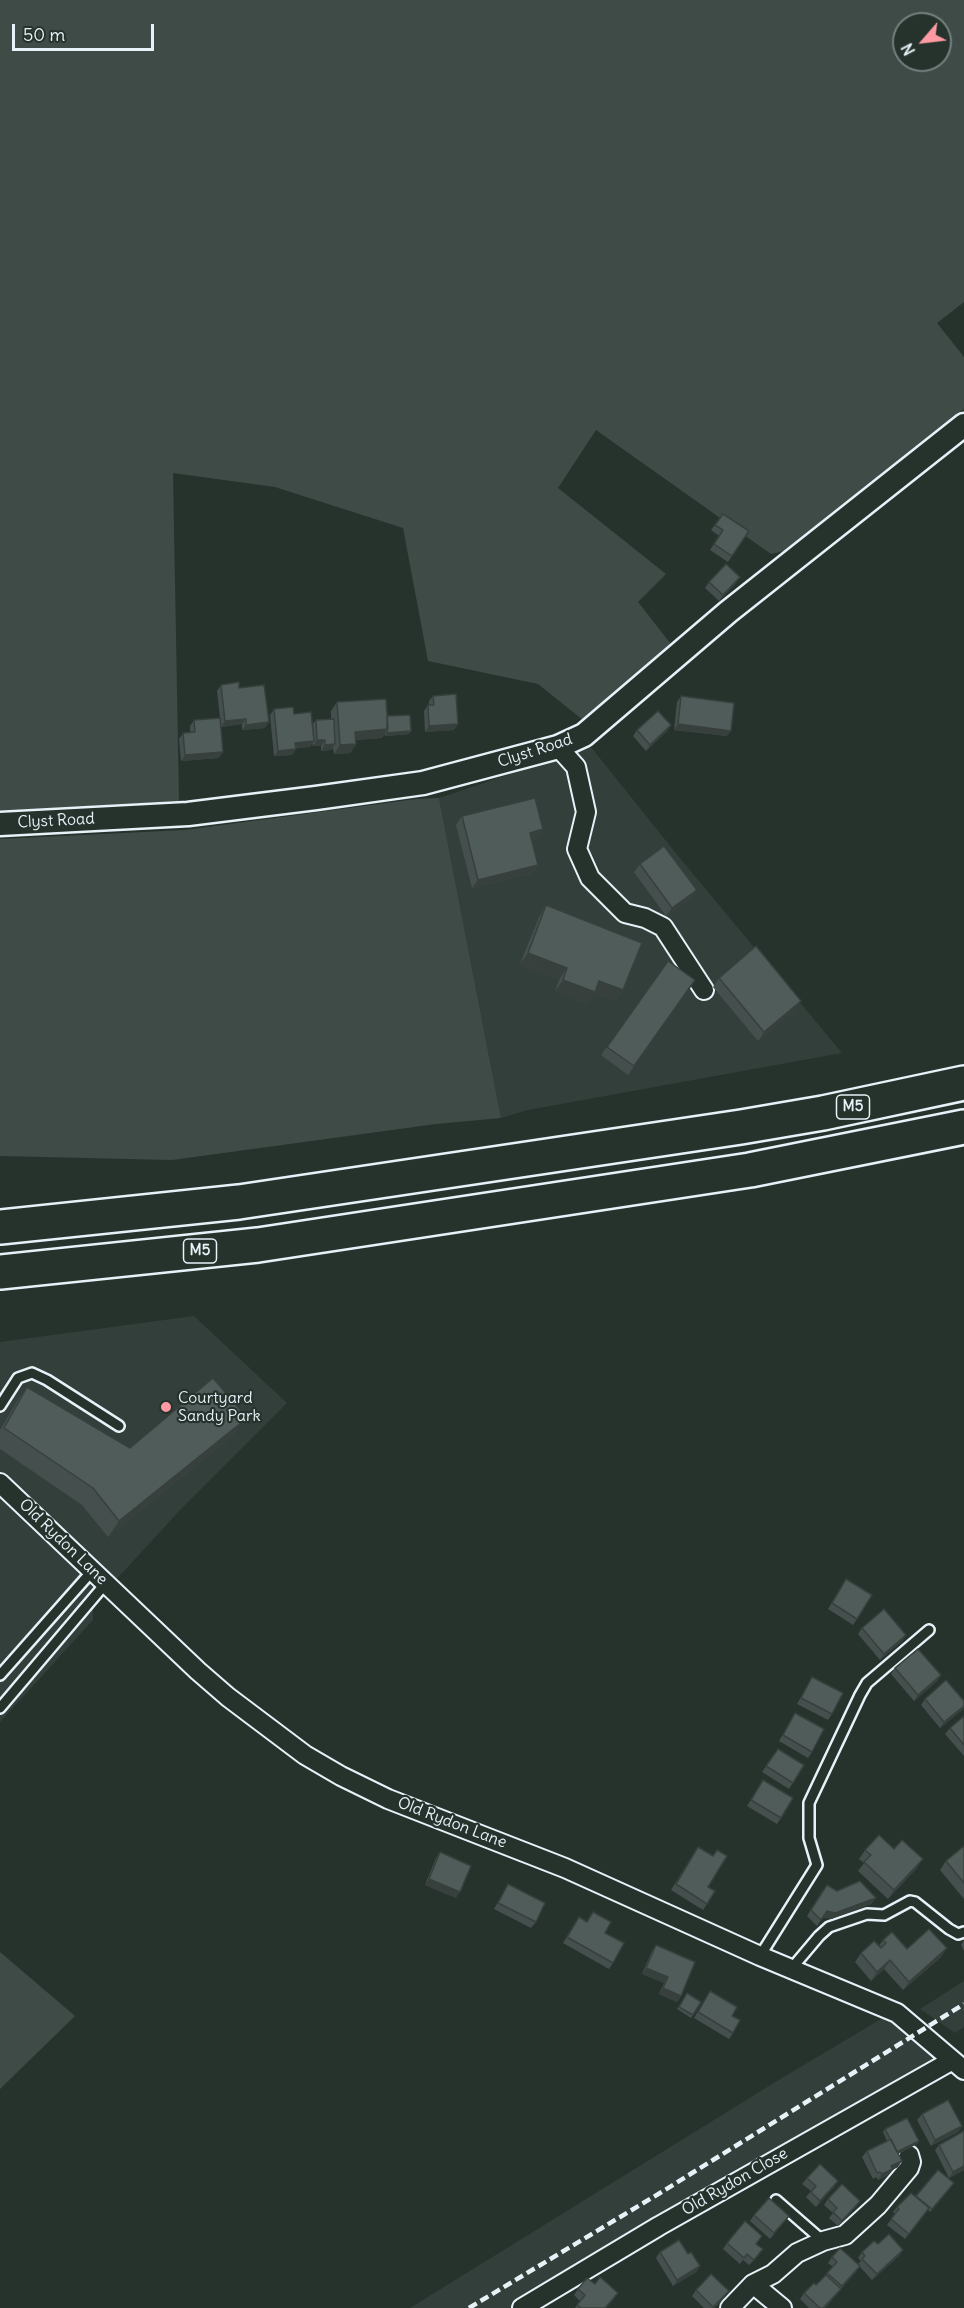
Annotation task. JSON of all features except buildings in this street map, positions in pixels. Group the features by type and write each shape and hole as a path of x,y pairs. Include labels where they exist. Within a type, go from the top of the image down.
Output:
{"highway":[{"name":"M5","path":"0,1227 239,1202 729,1129 823,1113 964,1083"},
{"name":"M5","path":"0,1272 258,1245 750,1170 964,1127"}],"street":[{"name":"Clyst Road","path":"0,824 188,814 316,798 423,783 558,747 584,735 728,612 964,425"},
{"path":"558,747 576,767 586,812 578,849 591,878 625,913 645,918 663,927 704,990"},
{"name":"Old Rydon Lane","path":"0,1483 228,1697 305,1755 388,1799 565,1868 760,1956 897,2013 958,2065"},
{"name":"Old Rydon Close","path":"522,2308 659,2226 958,2065"},
{"path":"730,2308 753,2284 773,2274 797,2253 823,2241 844,2235 878,2205 909,2168 911,2162 909,2155"},
{"path":"753,2284 782,2308"}],"lane":[{"path":"0,1406 18,1378 32,1373 47,1380 119,1426"},
{"path":"0,1675 93,1570"},
{"path":"0,1708 106,1583"},
{"path":"760,1956 817,1864 809,1838 809,1803 860,1695 867,1683 929,1630"},
{"path":"792,1968 819,1936 829,1928 867,1914 884,1915 910,1901 915,1902 949,1929 958,1934 964,1932"},
{"path":"776,2200 823,2241"}],"shaded area":[{"path":"0,0 964,0 964,302 937,323 964,357 964,409 784,551 771,554 596,430 558,488 666,574 638,602 674,648 607,705 583,720 538,684 428,661 403,528 275,487 173,473 179,801 0,811"},
{"path":"591,747 842,1053 528,1110 501,1118 439,798"},
{"path":"439,798 501,1118 436,1124 172,1160 0,1156 0,839 185,830 416,799"},
{"path":"194,1316 287,1403 181,1509 93,1605 93,1620 0,1722 0,1342"},
{"path":"0,1952 75,2016 0,2089"},
{"path":"964,1981 964,2027 955,2033 920,2009"},
{"path":"886,2016 938,2059 512,2308 410,2308 777,2081"}],"railway":[{"path":"469,2308 660,2193 964,2004"}],"place":[{"name":"Courtyard Sandy Park","path":"166,1407"}]}
